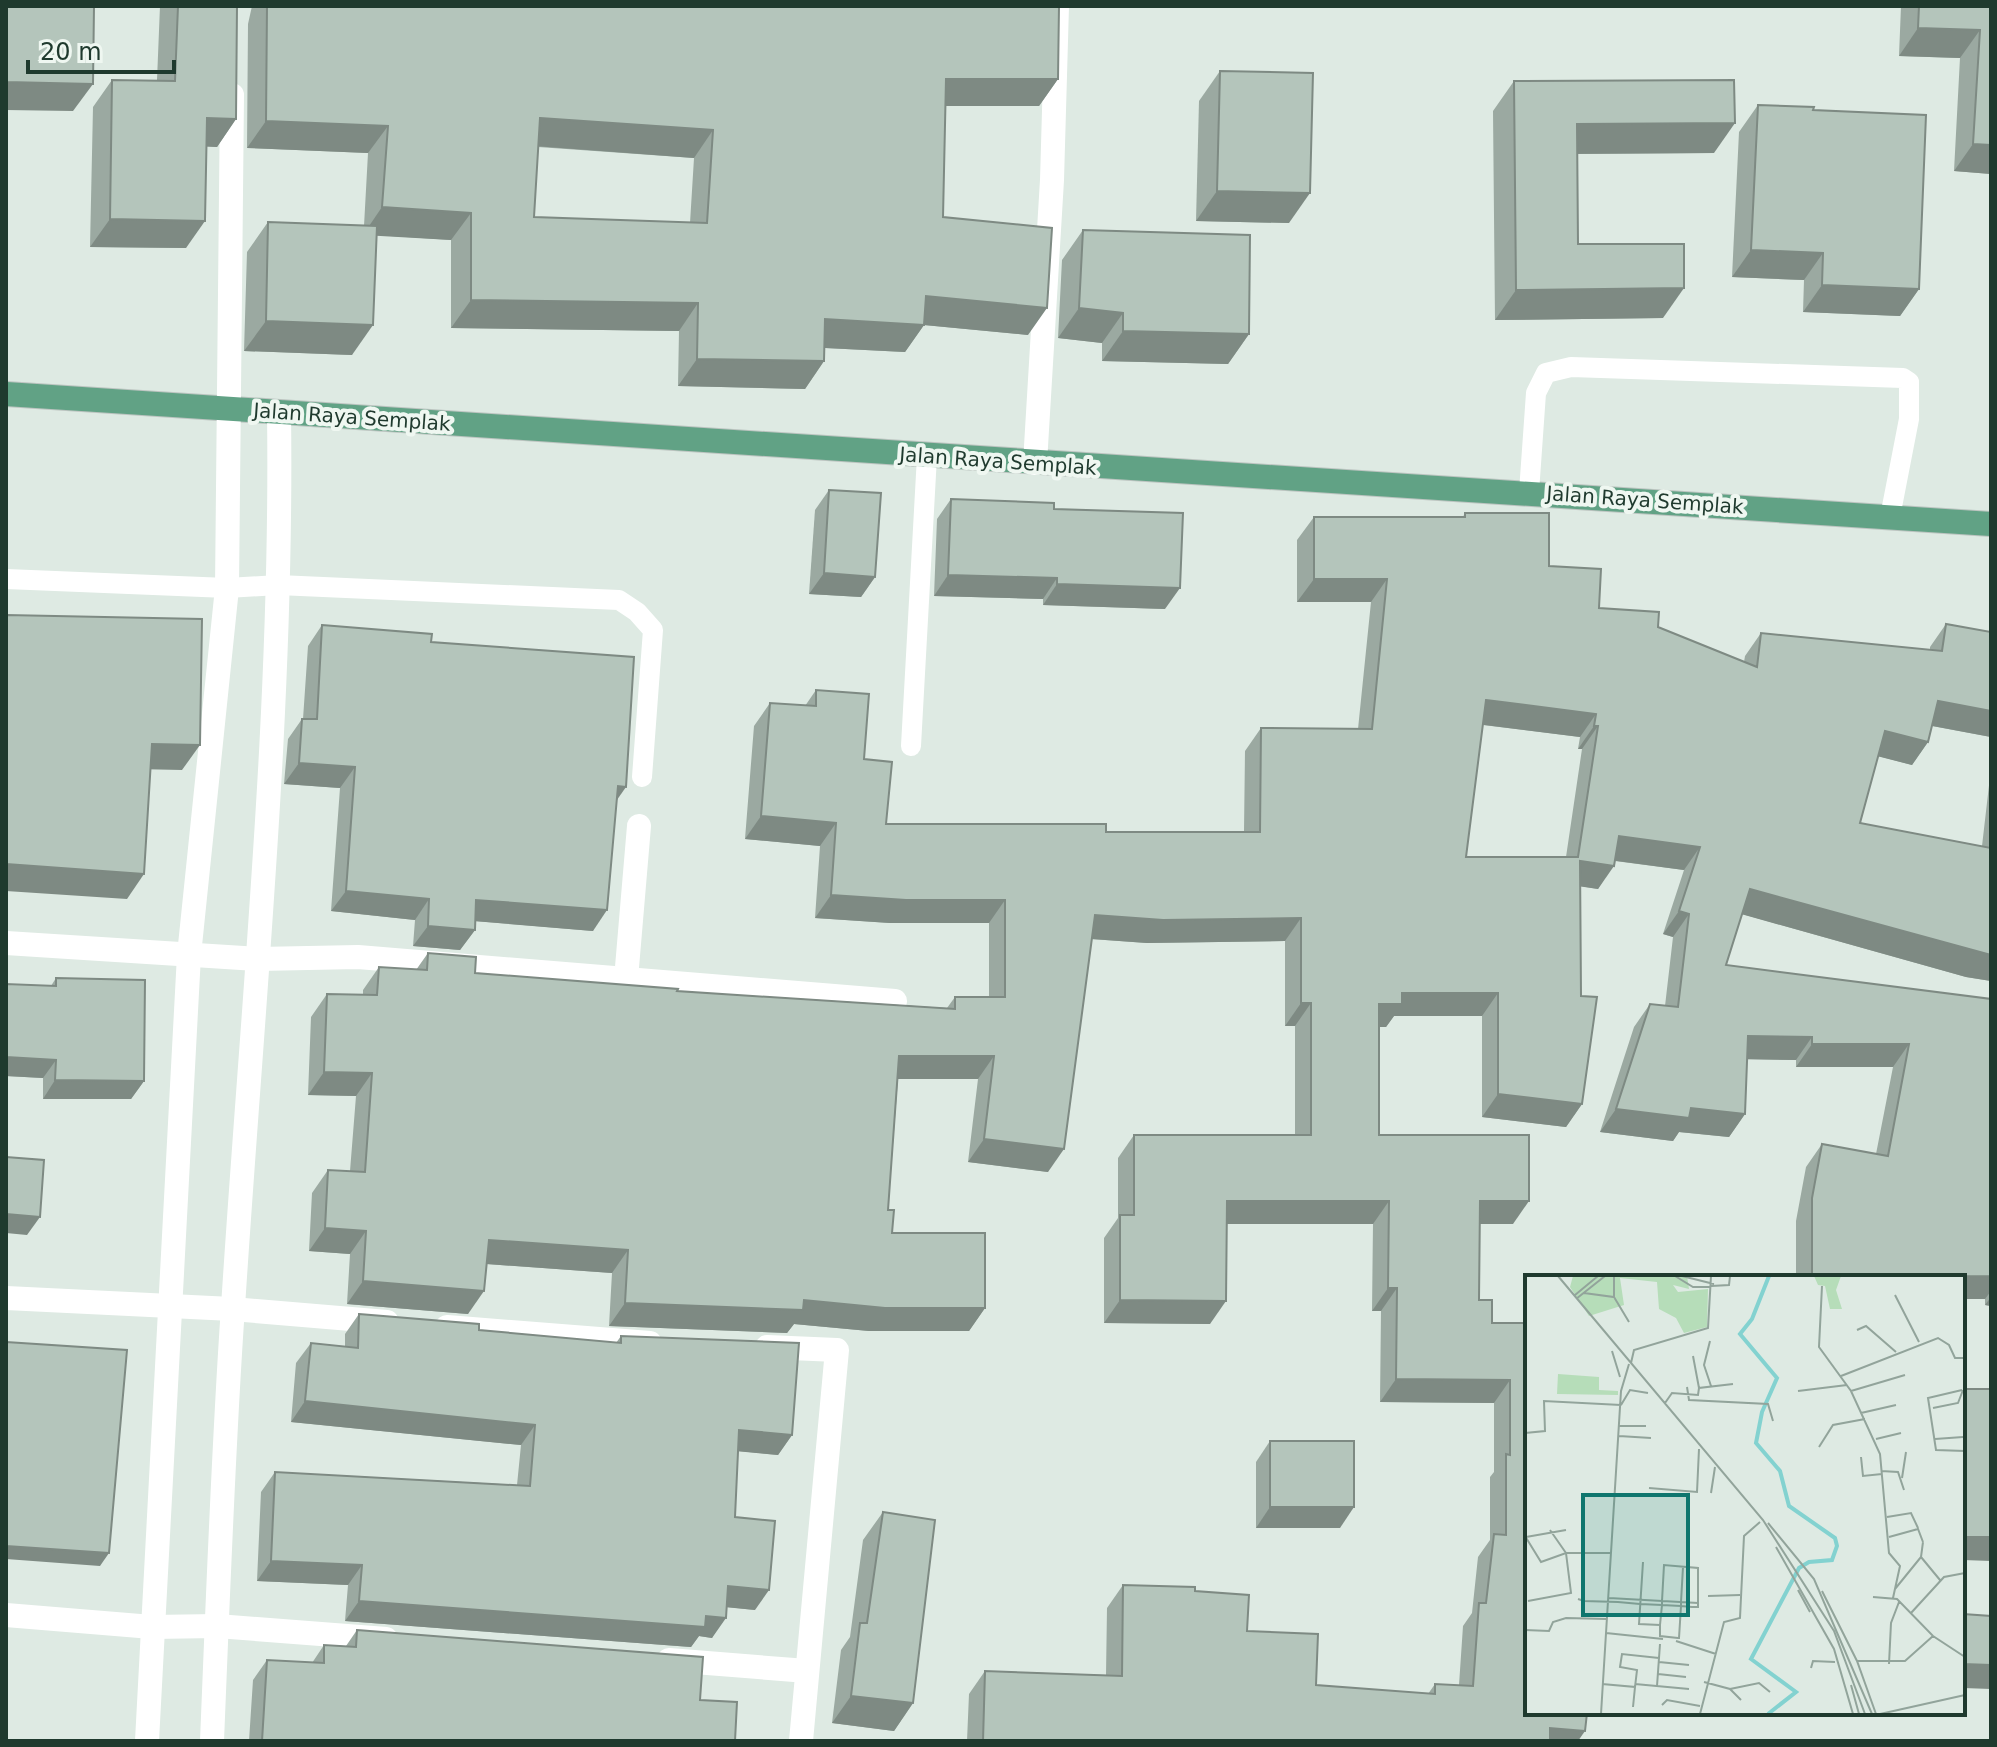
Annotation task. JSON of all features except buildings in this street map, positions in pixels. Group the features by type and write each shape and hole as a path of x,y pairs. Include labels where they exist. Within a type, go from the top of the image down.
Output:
{"main road":[{"name":"Jalan Raya Semplak","path":"6,394 1991,524"}],"street":[{"path":"1035,463 1045,321 1057,6"},
{"path":"147,1741 189,955 227,588 233,68"},
{"path":"212,1741 232,1309 258,959 278,585 279,412"},
{"path":"626,979 639,826"},
{"path":"6,943 258,959 358,957 895,1001"},
{"path":"6,1298 232,1309 669,1344"},
{"path":"745,1347 837,1350 801,1741"},
{"path":"6,1615 152,1627 217,1626 408,1640"},
{"path":"647,1658 807,1671"}],"lane":[{"path":"1529,492 1536,393 1546,373 1571,367 1903,378 1909,382 1909,419 1890,517"},
{"path":"911,746 927,456"},
{"path":"6,579 227,588 278,585 619,600 637,612 653,630 642,777"}]}
